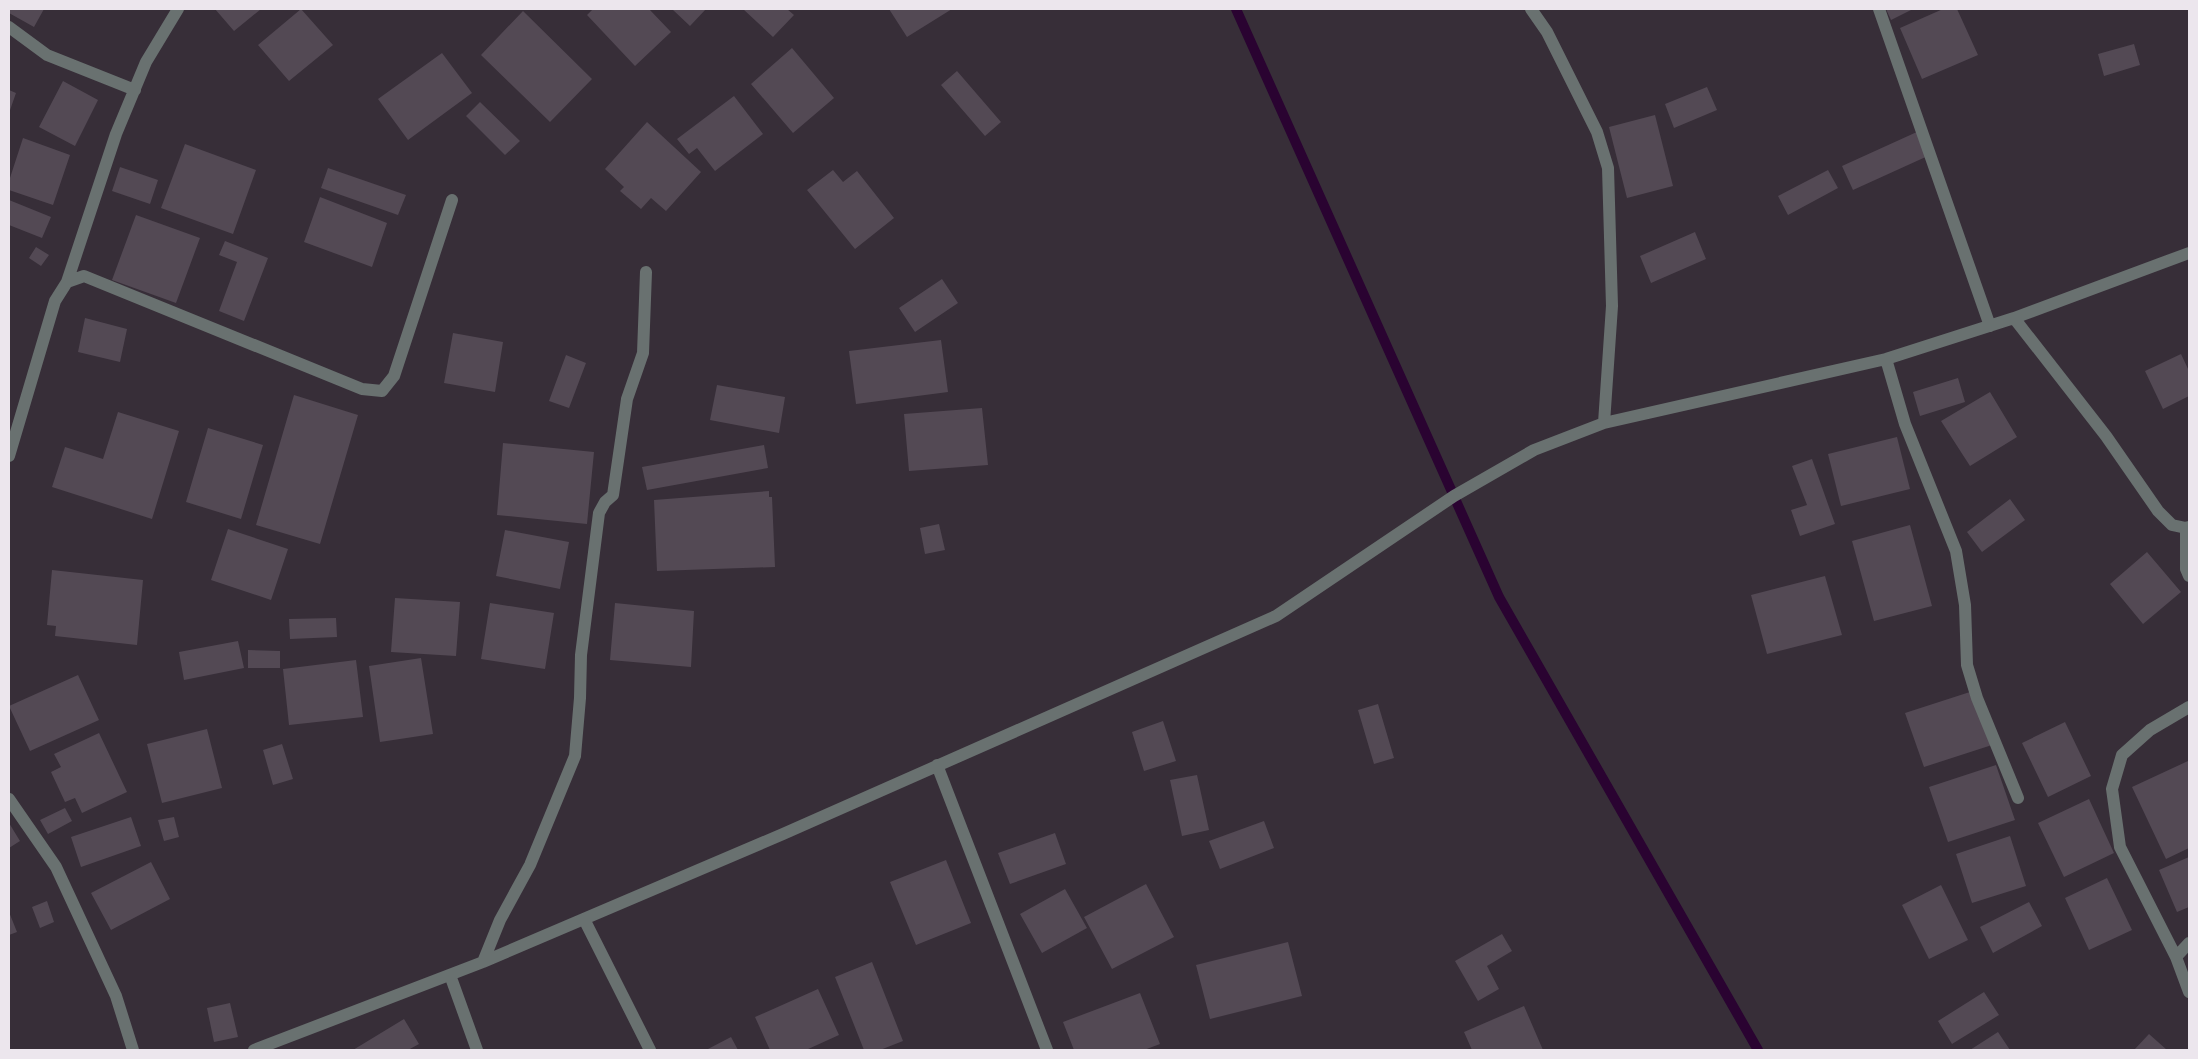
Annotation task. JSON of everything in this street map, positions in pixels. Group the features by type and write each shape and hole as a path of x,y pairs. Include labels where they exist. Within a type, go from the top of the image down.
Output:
{"street":[{"path":"9,456 55,301 66,282 116,134 146,62 178,9"},
{"path":"1531,9 1547,32 1597,132 1608,168 1612,306 1604,423"},
{"path":"1879,9 1990,326"},
{"path":"9,27 46,55 135,90"},
{"path":"66,282 84,276 362,389 382,391 394,376 452,200"},
{"path":"254,1050 483,962 1276,616 1454,496 1534,450 1604,423 1886,359 2014,318 2189,253"},
{"path":"483,962 500,920 530,865 574,756 580,698 581,654 600,513 605,502 614,495 627,399 643,353 646,272"},
{"path":"2014,318 2106,436 2158,511 2172,525 2188,527 2186,569 2189,576"},
{"path":"1886,359 1905,424 1956,551 1965,605 1966,665 1977,698 2018,798"},
{"path":"2189,707 2150,730 2122,755 2112,789 2120,847 2176,957 2189,992"},
{"path":"937,765 1047,1050"},
{"path":"9,799 56,867 116,996 133,1050"},
{"path":"584,919 650,1050"},
{"path":"2176,957 2189,943"},
{"path":"450,975 477,1050"}],"building":[{"path":"9,9 44,9 34,27 9,13"},
{"path":"215,9 261,9 234,31"},
{"path":"301,9 333,45 289,81 258,45"},
{"path":"593,9 649,9 671,32 635,66 587,15"},
{"path":"672,9 706,9 690,26"},
{"path":"743,9 787,9 794,15 773,37"},
{"path":"889,9 952,9 907,37"},
{"path":"1886,9 1913,9 1891,20"},
{"path":"1943,9 1957,9 1978,55 1922,79 1900,28"},
{"path":"523,11 592,79 550,122 481,55"},
{"path":"2134,44 2140,65 2104,76 2098,54"},
{"path":"792,48 834,98 793,133 751,84"},
{"path":"442,53 472,93 408,140 378,99"},
{"path":"957,71 1001,122 985,136 941,85"},
{"path":"63,81 98,100 75,146 39,127"},
{"path":"1707,87 1717,110 1674,128 1665,104"},
{"path":"9,90 16,93 9,113"},
{"path":"734,96 763,134 715,171 697,148 689,154 677,139"},
{"path":"480,102 520,141 505,155 466,116"},
{"path":"1655,115 1673,186 1627,198 1609,127"},
{"path":"647,122 701,172 666,211 651,198 641,209 620,191 624,187 605,169"},
{"path":"1919,131 1930,155 1853,190 1842,166"},
{"path":"23,138 70,155 53,205 9,190 9,181"},
{"path":"185,144 256,170 233,234 161,208"},
{"path":"120,167 158,180 150,204 112,191"},
{"path":"328,168 406,195 398,215 321,188"},
{"path":"833,170 843,182 857,171 894,218 855,249 807,190"},
{"path":"1828,170 1838,188 1788,215 1778,196"},
{"path":"320,197 387,223 372,267 304,242"},
{"path":"9,200 51,217 42,238 9,225"},
{"path":"136,215 200,238 176,303 112,280"},
{"path":"1695,232 1706,259 1651,283 1640,256"},
{"path":"225,241 268,258 244,321 219,311 237,262 219,255"},
{"path":"36,247 49,255 41,266 29,258"},
{"path":"942,279 958,303 915,332 899,308"},
{"path":"85,318 127,329 120,362 78,352"},
{"path":"453,333 503,342 495,392 444,383"},
{"path":"941,340 948,392 856,404 849,351"},
{"path":"2181,354 2189,371 2189,396 2163,409 2145,371"},
{"path":"566,355 586,363 569,408 549,401"},
{"path":"1958,378 1965,402 1920,416 1913,392"},
{"path":"717,385 785,397 779,433 710,420"},
{"path":"1990,392 2017,437 1970,466 1941,421"},
{"path":"294,395 358,415 320,544 256,525"},
{"path":"982,408 988,465 909,471 904,414"},
{"path":"118,412 179,431 152,519 52,487 65,447 103,459"},
{"path":"208,428 263,445 241,519 186,502"},
{"path":"1897,437 1910,489 1841,506 1828,454"},
{"path":"503,443 594,452 587,524 497,515"},
{"path":"764,445 768,468 647,490 642,467"},
{"path":"1812,459 1835,524 1800,536 1791,510 1807,505 1792,466"},
{"path":"769,491 769,497 772,497 775,567 657,571 654,500"},
{"path":"2010,499 2025,520 1982,552 1967,532"},
{"path":"939,524 945,550 925,554 920,528"},
{"path":"1910,525 1932,606 1874,621 1852,541"},
{"path":"228,529 288,549 271,600 211,580"},
{"path":"505,530 569,542 560,589 496,576"},
{"path":"2147,552 2181,592 2143,624 2110,584"},
{"path":"52,570 143,580 137,645 55,636 56,626 47,625"},
{"path":"1825,576 1842,635 1767,654 1751,595"},
{"path":"395,598 460,602 456,656 391,652"},
{"path":"490,603 554,613 545,669 481,659"},
{"path":"615,603 694,611 691,667 610,660"},
{"path":"336,618 337,637 290,639 289,619"},
{"path":"238,641 244,668 184,680 179,652"},
{"path":"248,650 280,651 280,668 248,668"},
{"path":"421,658 433,734 380,742 369,666"},
{"path":"356,660 363,717 289,725 283,669"},
{"path":"78,675 99,720 30,751 9,706"},
{"path":"1973,691 1992,745 1924,767 1905,713"},
{"path":"1378,704 1394,758 1374,764 1358,710"},
{"path":"1163,721 1176,761 1144,771 1132,732"},
{"path":"2065,722 2091,776 2048,797 2022,743"},
{"path":"207,729 222,788 162,803 147,744"},
{"path":"99,733 127,792 82,813 75,798 65,802 51,772 61,767 54,754"},
{"path":"282,744 293,779 273,785 263,750"},
{"path":"2188,761 2189,848 2166,859 2132,787"},
{"path":"1996,765 2015,820 1948,842 1929,787"},
{"path":"1197,775 1209,830 1182,836 1170,780"},
{"path":"2089,799 2114,853 2064,877 2038,823"},
{"path":"65,808 72,821 48,834 40,820"},
{"path":"131,817 141,846 81,867 71,837"},
{"path":"174,817 179,837 164,841 158,820"},
{"path":"1264,821 1274,848 1220,869 1209,841"},
{"path":"9,823 20,841 9,848"},
{"path":"1055,833 1066,864 1010,884 998,853"},
{"path":"2010,836 2026,886 1972,903 1956,854"},
{"path":"2189,857 2189,907 2177,912 2159,870"},
{"path":"946,860 971,923 916,945 890,882"},
{"path":"151,862 170,899 111,930 91,893"},
{"path":"2107,878 2132,930 2089,950 2065,898"},
{"path":"1146,884 1174,937 1112,969 1084,917"},
{"path":"1941,885 1968,940 1929,959 1902,905"},
{"path":"1065,889 1087,928 1042,953 1020,914"},
{"path":"47,901 54,922 40,928 32,907"},
{"path":"2029,902 2042,926 1993,953 1980,927"},
{"path":"9,912 17,932 9,935"},
{"path":"1502,934 1512,951 1487,966 1499,989 1478,1001 1455,961"},
{"path":"1288,942 1302,996 1210,1019 1196,965"},
{"path":"872,962 903,1041 880,1050 864,1050 835,977"},
{"path":"818,989 839,1035 806,1050 770,1050 755,1017"},
{"path":"1984,992 1999,1015 1952,1044 1938,1021"},
{"path":"1140,993 1160,1044 1144,1050 1074,1050 1063,1022"},
{"path":"230,1003 238,1037 214,1042 207,1008"},
{"path":"1524,1006 1543,1050 1472,1050 1464,1032"},
{"path":"404,1019 419,1044 408,1050 353,1050"},
{"path":"1998,1032 2010,1050 1970,1050"},
{"path":"2149,1034 2167,1050 2134,1050"},
{"path":"731,1037 738,1050 706,1050"}],"waterway":[{"path":"1236,9 1499,597 1758,1050"}]}
